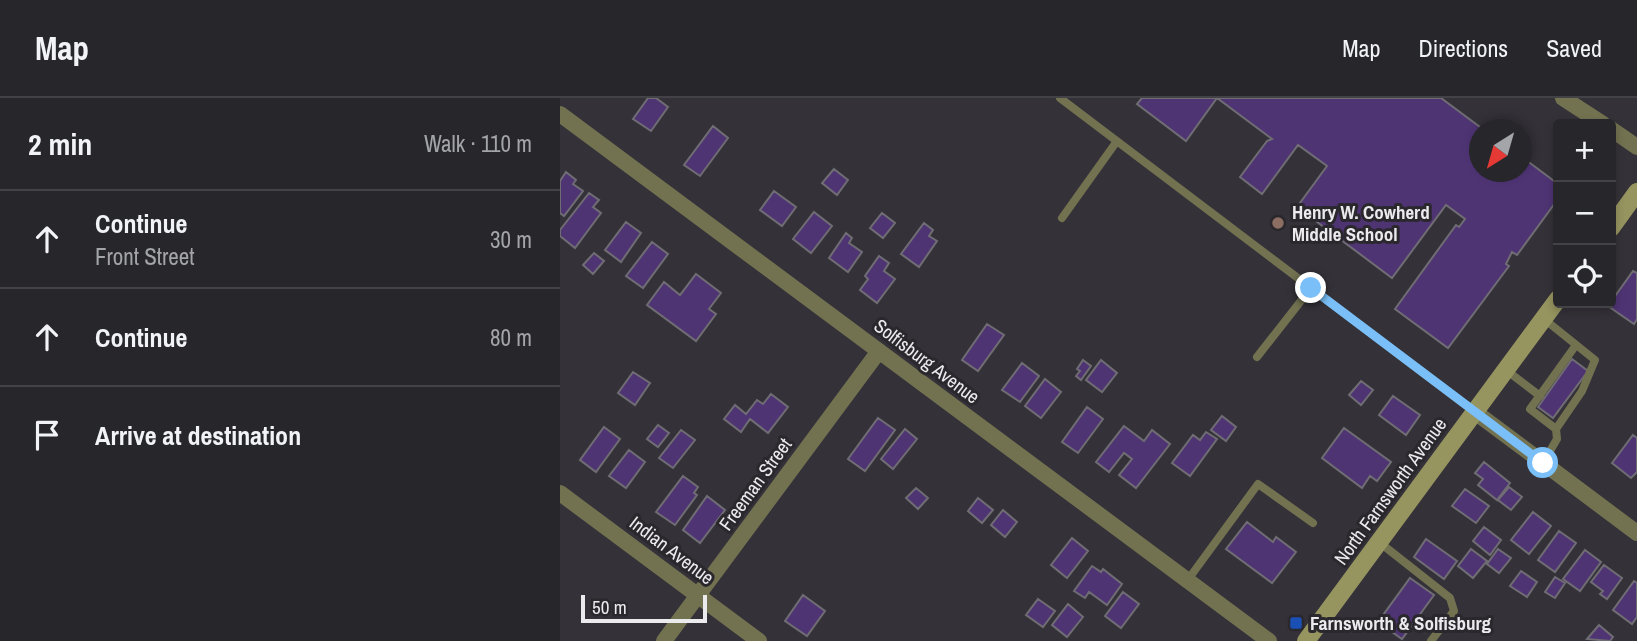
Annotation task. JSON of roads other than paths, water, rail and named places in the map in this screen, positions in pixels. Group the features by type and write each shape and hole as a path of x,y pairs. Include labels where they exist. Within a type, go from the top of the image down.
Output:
{"main road":[{"path":"1616,221 1637,192"},
{"name":"North Farnsworth Avenue","path":"1306,641 1553,306"}],"street":[{"path":"1563,98 1595,119"},
{"name":"Solfisburg Avenue","path":"560,114 1269,641"},
{"path":"1616,132 1637,147"},
{"name":"Freeman Street","path":"664,641 879,351"},
{"path":"1475,412 1637,533"},
{"name":"Indian Avenue","path":"560,493 759,641"}],"lane":[{"path":"1060,98 1475,412"},
{"path":"1062,218 1117,141"},
{"path":"1257,357 1311,288"},
{"path":"1543,463 1557,439 1556,429 1582,391 1595,360 1544,319"},
{"path":"1556,429 1530,409 1576,345"},
{"path":"1506,370 1540,396"},
{"path":"1187,581 1258,484 1314,523"},
{"path":"1379,542 1450,598 1454,611 1431,641"}],"place":[{"name":"Henry W. Cowherd Middle School","path":"1278,223"},
{"name":"Farnsworth & Solfisburg","path":"1296,623"}]}
